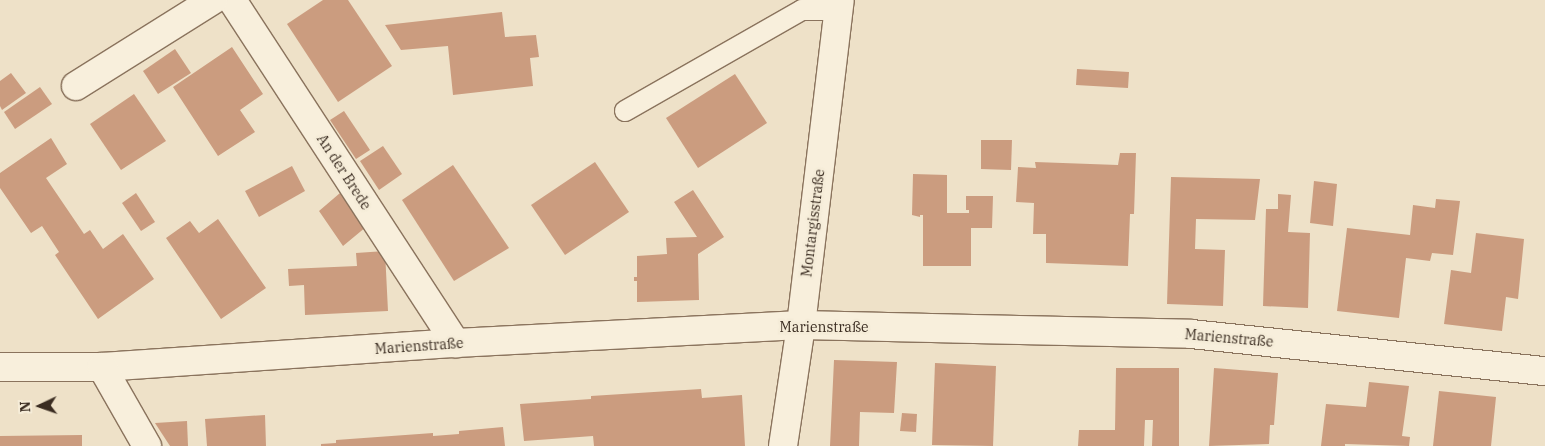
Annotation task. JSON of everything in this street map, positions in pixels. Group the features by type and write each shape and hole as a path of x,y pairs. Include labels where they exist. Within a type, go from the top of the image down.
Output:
{"street":[{"path":"76,86 212,0"},
{"name":"An der Brede","path":"232,0 456,343"},
{"name":"Montargisstraße","path":"783,446 801,325 839,5"},
{"name":"Marienstraße","path":"0,367 102,367 456,343 801,325 1191,334 1545,371"},
{"path":"102,367 147,446"}],"lane":[{"path":"625,111 802,10 839,5"}],"building":[{"path":"323,0 348,0 392,66 338,102 287,24"},
{"path":"502,12 505,37 536,35 539,57 530,58 533,86 453,95 448,46 401,50 385,25"},
{"path":"232,47 263,94 240,110 255,132 218,156 173,87"},
{"path":"175,49 191,73 158,94 143,71"},
{"path":"1077,69 1129,72 1128,88 1076,85"},
{"path":"11,73 26,93 2,110 0,106 0,81"},
{"path":"735,74 767,123 698,168 666,118"},
{"path":"40,87 52,104 15,129 4,112"},
{"path":"134,94 166,141 121,170 90,124"},
{"path":"344,111 370,150 356,159 330,120"},
{"path":"51,138 67,164 46,178 84,234 90,230 103,249 123,234 154,279 98,319 55,255 59,252 42,226 31,233 0,188 0,173"},
{"path":"981,140 1012,140 1011,170 981,169"},
{"path":"383,146 402,174 379,190 360,161"},
{"path":"1120,153 1136,153 1134,214 1130,214 1128,266 1046,263 1046,234 1033,234 1034,203 1016,202 1018,167 1036,168 1035,162 1118,165"},
{"path":"595,162 629,212 565,255 531,205"},
{"path":"453,165 509,248 454,281 402,200"},
{"path":"292,166 305,191 259,217 245,191"},
{"path":"913,174 947,175 947,213 969,213 969,210 966,210 966,196 993,196 992,228 971,228 971,266 923,266 923,215 920,215 920,217 912,215"},
{"path":"1171,177 1260,179 1255,220 1196,219 1195,249 1225,250 1223,306 1167,304"},
{"path":"1314,181 1337,184 1333,226 1310,223"},
{"path":"693,190 724,237 698,254 699,300 637,302 637,281 634,281 634,277 637,277 637,256 667,254 666,238 697,237 674,202"},
{"path":"136,193 155,222 141,231 122,203"},
{"path":"340,193 349,206 358,200 372,222 343,246 319,211"},
{"path":"1278,194 1291,195 1288,232 1310,233 1308,308 1263,306 1266,209 1278,209"},
{"path":"1436,199 1460,201 1453,255 1432,253 1430,261 1406,258 1399,318 1337,311 1347,228 1410,235 1413,205 1435,208"},
{"path":"218,219 266,288 221,319 166,238 190,221 199,233"},
{"path":"1476,233 1524,239 1518,299 1506,297 1502,331 1444,324 1451,270 1471,273"},
{"path":"385,251 388,311 305,315 304,285 289,286 288,269 357,266 356,253"},
{"path":"834,360 897,362 894,413 860,412 859,446 830,446"},
{"path":"935,363 996,366 993,446 932,445"},
{"path":"1116,368 1179,368 1179,446 1152,446 1153,420 1145,420 1144,446 1078,446 1079,430 1115,430"},
{"path":"1214,368 1278,373 1274,425 1270,425 1269,444 1209,446"},
{"path":"1369,382 1409,386 1402,436 1410,437 1409,446 1345,444 1345,446 1321,446 1326,404 1366,407"},
{"path":"701,389 702,398 742,395 745,446 594,446 593,436 524,441 520,404 591,399 591,396"},
{"path":"1439,391 1496,397 1491,446 1433,446"},
{"path":"902,413 917,414 916,432 900,431"},
{"path":"265,415 266,446 207,446 205,419"},
{"path":"187,421 188,446 170,446 155,423"},
{"path":"503,427 505,446 321,446 321,444 336,443 336,440 433,433 433,436 459,434 459,431"},
{"path":"82,435 82,446 0,446 0,436"}]}
